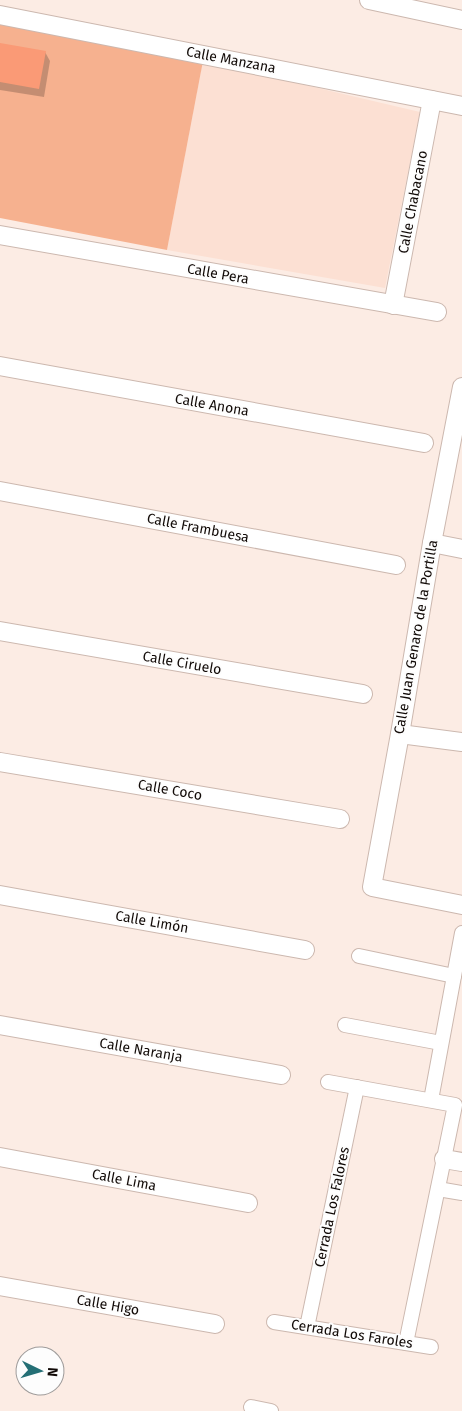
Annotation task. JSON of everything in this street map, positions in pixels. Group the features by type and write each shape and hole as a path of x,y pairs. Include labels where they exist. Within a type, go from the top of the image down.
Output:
{"street":[{"path":"369,0 462,20"},
{"name":"Calle Manzana","path":"0,15 462,106"},
{"name":"Calle Chabacano","path":"393,305 432,100"},
{"name":"Calle Pera","path":"0,235 437,312"},
{"name":"Calle Anona","path":"0,366 424,443"},
{"name":"Calle Juan Genaro de la Portilla","path":"462,387 432,543 372,887 462,905"},
{"name":"Calle Frambuesa","path":"0,491 396,566"},
{"path":"432,543 462,548"},
{"name":"Calle Ciruelo","path":"0,631 363,694"},
{"path":"400,734 462,742"},
{"name":"Calle Coco","path":"0,762 340,819"},
{"name":"Calle Limón","path":"0,895 304,950"},
{"path":"431,1100 462,934"},
{"path":"359,956 454,976"},
{"path":"345,1024 441,1043"},
{"name":"Calle Naranja","path":"0,1025 281,1074"},
{"path":"328,1082 455,1105 455,1135 444,1159 406,1343"},
{"name":"Cerrada Los Falores","path":"307,1327 357,1087"},
{"name":"Calle Lima","path":"0,1157 248,1204"},
{"path":"444,1159 462,1162"},
{"path":"438,1189 462,1193"},
{"name":"Calle Higo","path":"0,1286 216,1324"},
{"name":"Cerrada Los Faroles","path":"274,1322 431,1346"},
{"path":"251,1407 271,1411"}],"shaded area":[{"path":"0,23 203,61 167,250 0,218"},
{"path":"203,61 420,112 385,288 167,250"}],"building":[{"path":"0,43 46,51 39,89 0,82"}]}
